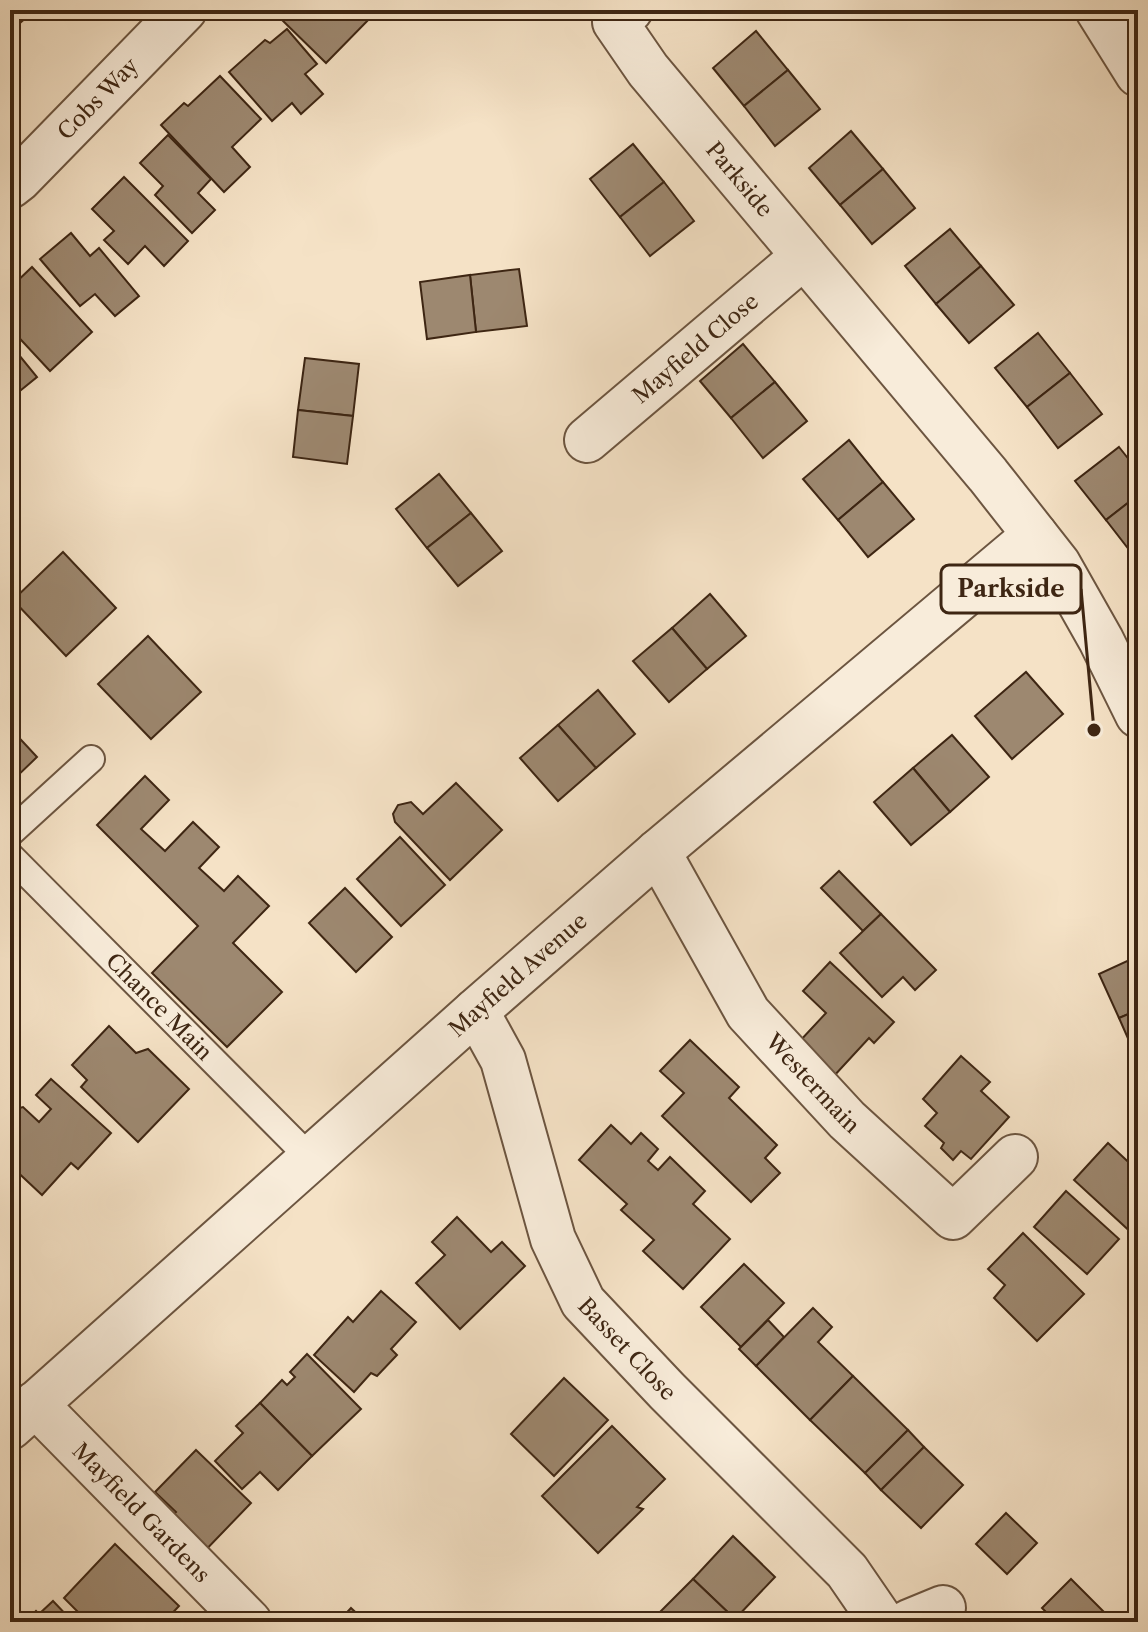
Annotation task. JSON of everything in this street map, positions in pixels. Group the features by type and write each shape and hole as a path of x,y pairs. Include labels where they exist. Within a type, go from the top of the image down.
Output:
{"street":[{"name":"Cobs Way","path":"10,186 184,10"},
{"name":"Parkside","path":"630,10 615,22 648,70 988,475 1058,564 1101,640 1138,715"},
{"path":"1098,10 1138,74"},
{"name":"Mayfield Close","path":"587,440 804,256"},
{"name":"Mayfield Avenue","path":"22,1416 658,852 1035,535"},
{"name":"Westermain","path":"658,852 748,1013 847,1120 953,1217 1015,1157"},
{"name":"Basset Close","path":"476,1011 503,1060 553,1239 583,1302 847,1571 882,1622"},
{"name":"Mayfield Gardens","path":"22,1416 249,1622"}],"lane":[{"path":"10,833 91,759"},
{"name":"Chance Main","path":"10,856 310,1158"}],"building":[{"path":"10,10 35,10 13,29"},
{"path":"287,10 378,10 326,63 279,17"},
{"path":"287,29 317,64 305,74 323,94 301,114 292,103 272,121 229,72 265,40 270,43"},
{"path":"756,31 788,70 744,106 713,68"},
{"path":"788,70 820,109 775,146 744,106"},
{"path":"220,76 261,119 232,147 250,167 224,192 161,125 184,103 188,106"},
{"path":"851,131 883,169 840,205 809,168"},
{"path":"168,135 211,179 198,193 215,210 192,233 155,195 163,186 140,163"},
{"path":"633,144 664,182 620,217 590,179"},
{"path":"883,169 915,208 872,244 840,205"},
{"path":"124,177 188,241 164,266 145,246 128,264 104,240 114,231 92,209"},
{"path":"664,182 694,221 650,256 620,217"},
{"path":"950,229 981,266 936,304 905,266"},
{"path":"71,233 90,256 99,248 139,296 115,316 95,294 80,306 40,259"},
{"path":"981,266 1014,305 969,343 936,304"},
{"path":"32,267 92,332 50,371 10,328 10,288"},
{"path":"519,269 527,326 476,332 470,275"},
{"path":"470,275 476,332 427,339 420,282"},
{"path":"1038,333 1070,373 1027,407 995,368"},
{"path":"10,344 37,377 10,399"},
{"path":"743,344 775,382 731,418 700,381"},
{"path":"305,358 359,364 353,416 298,410"},
{"path":"1070,373 1102,414 1058,448 1027,407"},
{"path":"775,382 807,421 763,458 731,418"},
{"path":"298,410 353,416 347,464 293,457"},
{"path":"849,440 883,482 838,520 803,479"},
{"path":"1119,447 1138,471 1138,495 1106,520 1075,481"},
{"path":"439,474 471,513 427,548 396,509"},
{"path":"883,482 914,519 868,557 838,520"},
{"path":"1138,495 1138,559 1137,560 1106,520"},
{"path":"471,513 502,551 458,586 427,548"},
{"path":"63,552 116,608 66,656 13,600"},
{"path":"710,594 746,636 707,669 672,628"},
{"path":"672,628 707,669 669,702 633,661"},
{"path":"148,636 201,692 151,739 98,684"},
{"path":"1026,672 1063,714 1012,759 975,716"},
{"path":"598,690 635,734 596,768 558,725"},
{"path":"558,725 596,768 558,801 520,758"},
{"path":"10,728 37,757 10,783"},
{"path":"952,735 989,777 950,812 913,768"},
{"path":"913,768 950,812 911,845 874,802"},
{"path":"145,776 169,800 141,829 165,851 193,822 219,847 199,868 224,891 238,876 269,906 233,943 282,992 227,1047 152,973 198,926 97,825"},
{"path":"456,783 502,830 450,880 395,822 393,814 398,805 411,802 423,814"},
{"path":"400,837 445,885 401,926 357,879"},
{"path":"839,871 881,914 863,931 821,888"},
{"path":"345,888 392,937 356,972 309,923"},
{"path":"881,914 936,970 915,990 903,977 882,997 840,953"},
{"path":"1138,956 1138,1010 1119,1018 1099,974"},
{"path":"830,962 894,1022 874,1043 869,1038 833,1077 798,1043 826,1013 803,991"},
{"path":"1138,1010 1138,1061 1119,1018"},
{"path":"109,1026 136,1053 148,1049 189,1089 138,1142 81,1087 87,1080 72,1065"},
{"path":"690,1040 739,1087 729,1098 777,1145 765,1158 780,1173 751,1202 662,1116 684,1093 660,1071"},
{"path":"961,1056 990,1082 981,1091 1009,1117 971,1159 961,1151 953,1160 941,1148 944,1143 925,1126 937,1113 923,1099"},
{"path":"51,1079 111,1133 78,1169 71,1163 42,1195 10,1165 10,1150 17,1142 10,1136 10,1116 23,1107 39,1122 51,1109 36,1095"},
{"path":"611,1125 631,1144 641,1133 658,1149 648,1161 658,1170 670,1157 705,1191 693,1204 730,1239 683,1289 643,1251 654,1240 621,1210 627,1204 579,1160"},
{"path":"1108,1143 1138,1171 1138,1231 1134,1235 1074,1180"},
{"path":"1066,1191 1119,1239 1087,1274 1034,1227"},
{"path":"457,1217 491,1252 502,1242 525,1266 460,1329 416,1283 445,1255 432,1242"},
{"path":"1023,1233 1084,1294 1037,1341 994,1298 1005,1285 988,1269"},
{"path":"744,1264 784,1303 741,1347 701,1307"},
{"path":"381,1291 416,1322 391,1349 397,1355 377,1376 371,1373 354,1392 314,1355 348,1317 353,1322"},
{"path":"813,1308 832,1327 818,1342 853,1376 810,1420 756,1366"},
{"path":"768,1320 784,1337 756,1366 739,1349"},
{"path":"307,1354 361,1409 312,1456 260,1403 282,1380 287,1385 295,1377 290,1372"},
{"path":"853,1376 908,1430 865,1473 810,1420"},
{"path":"564,1378 608,1420 554,1476 511,1434"},
{"path":"260,1403 312,1456 278,1490 260,1472 242,1489 215,1461 243,1433 236,1426"},
{"path":"612,1426 665,1479 637,1507 643,1509 598,1553 542,1496"},
{"path":"908,1430 924,1447 881,1490 865,1473"},
{"path":"924,1447 963,1485 921,1528 881,1490"},
{"path":"196,1450 251,1503 197,1559 163,1525 176,1512 155,1492"},
{"path":"1006,1513 1037,1543 1007,1574 976,1544"},
{"path":"733,1536 775,1577 735,1619 693,1579"},
{"path":"115,1544 179,1606 164,1622 88,1622 64,1598"},
{"path":"693,1579 735,1619 732,1622 667,1622 658,1614"},
{"path":"1071,1579 1114,1622 1056,1622 1042,1608"},
{"path":"53,1601 73,1622 25,1622 36,1611 39,1614"},
{"path":"351,1608 366,1622 338,1622"}],"place":[{"name":"Parkside","path":"1094,730"}]}
